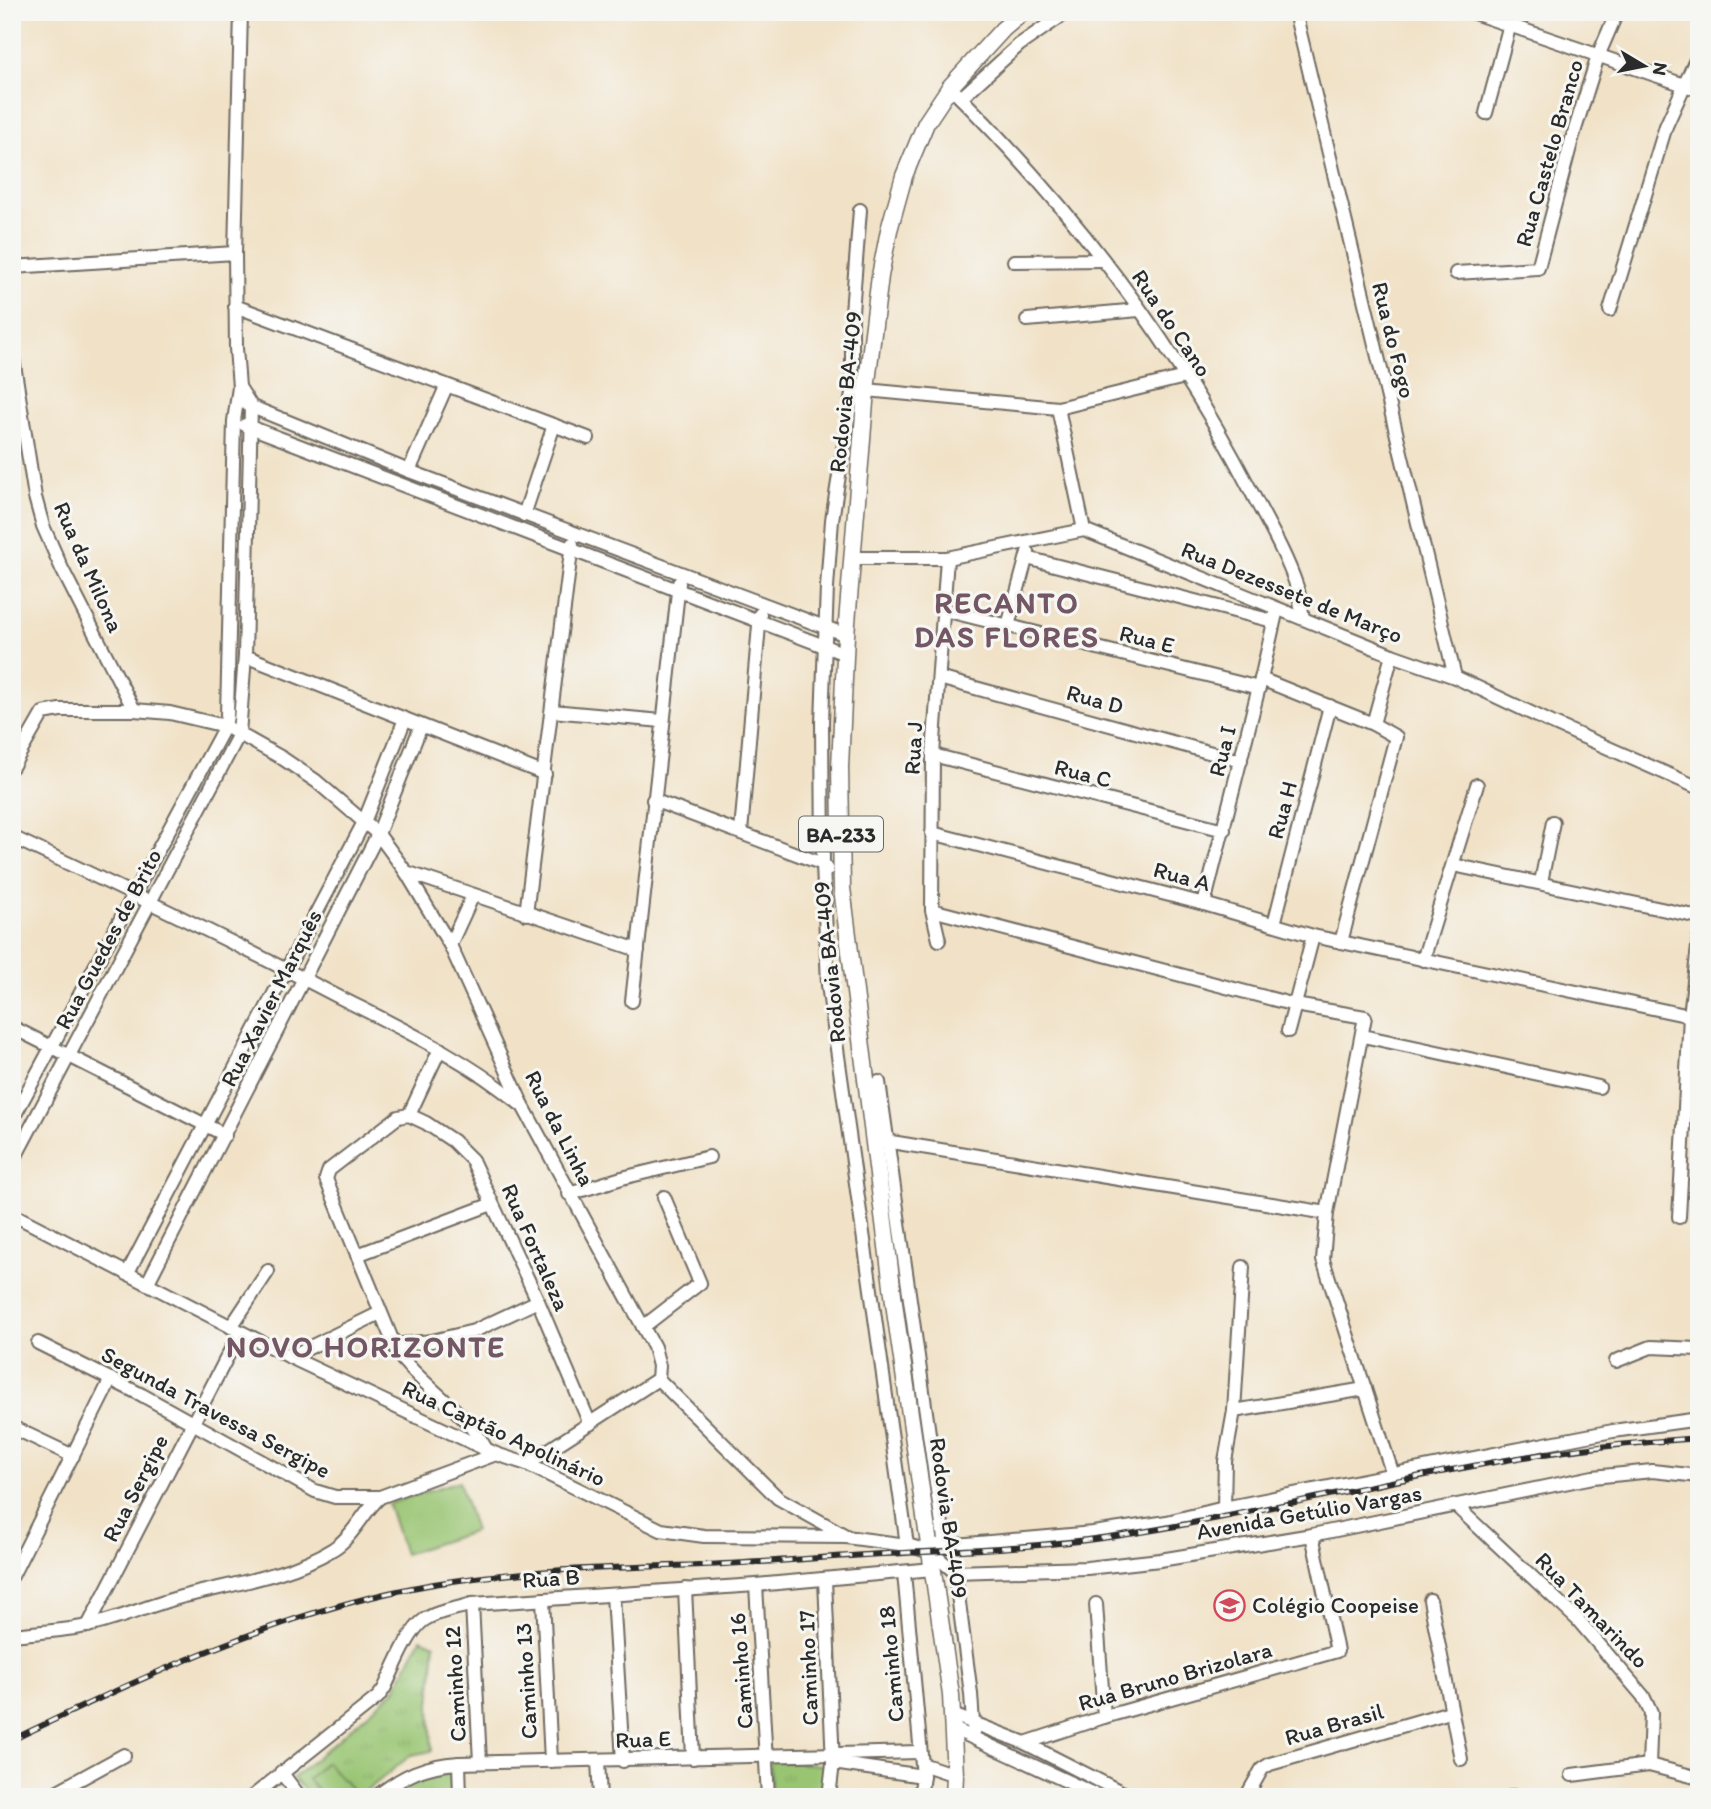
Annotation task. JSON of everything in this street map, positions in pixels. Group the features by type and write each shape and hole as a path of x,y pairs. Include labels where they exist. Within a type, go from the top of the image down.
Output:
{"main road":[{"name":"Rodovia BA-409","path":"953,1722 933,1569 935,1547 880,1140 842,888 840,767 846,635 866,390 880,276 889,230 904,176 926,123 955,92 1003,29 1023,12"},
{"name":"BA-233","path":"953,1722 956,1775 954,1797"}],"street":[{"path":"225,726 229,702 234,421 239,387 234,253 241,12"},
{"path":"955,92 1067,12"},
{"name":"Rua do Fogo","path":"1295,12 1455,677"},
{"path":"1471,12 1692,88"},
{"name":"Rua Castelo Branco","path":"1456,273 1538,268 1572,139 1598,56 1617,12"},
{"path":"1486,113 1510,24"},
{"path":"1610,310 1666,126 1692,88 1699,52"},
{"name":"Rua do Cano","path":"955,92 1076,225 1185,377 1235,459 1278,544 1297,587 1303,618"},
{"path":"860,210 852,312 852,393 832,520 825,627 823,864 828,985 907,1545"},
{"path":"12,267 234,253"},
{"path":"1014,261 1103,260"},
{"path":"235,306 588,438"},
{"path":"1027,320 1139,310"},
{"name":"Rua da Milona","path":"12,352 35,497 43,526 134,710"},
{"path":"866,390 1058,408 1185,377"},
{"path":"239,387 251,406 245,656 239,734"},
{"path":"410,471 446,387"},
{"path":"236,401 524,515 846,635"},
{"path":"852,558 947,558 1084,530 1058,408"},
{"path":"234,421 845,654"},
{"path":"524,515 554,425"},
{"name":"Rua Dezessete de Março","path":"1084,530 1275,615 1303,618 1392,655 1455,677 1699,788"},
{"path":"526,914 574,533"},
{"path":"1008,626 1030,541"},
{"name":"Rua J","path":"939,940 932,910 933,755 947,558"},
{"path":"1027,558 1275,615"},
{"path":"632,1001 680,572"},
{"path":"741,832 762,603"},
{"name":"Rua E","path":"944,610 1260,684 1330,706 1396,737 1341,942"},
{"name":"Rua I","path":"1204,904 1275,615"},
{"path":"1373,724 1392,655"},
{"path":"245,656 545,774"},
{"name":"Rua D","path":"939,678 1241,761"},
{"name":"Rua H","path":"1274,924 1330,706"},
{"name":"Rua da Linha","path":"12,767 43,713 60,710 170,713 225,726 282,758 316,781 378,834 407,872 450,945 523,1106 658,1358 658,1379"},
{"path":"552,711 662,721"},
{"name":"Rua Xavier Marquês","path":"127,1274 364,822 405,719"},
{"name":"Rua Guedes de Brito","path":"12,1120 225,726"},
{"name":"Rua Xavier Marquês","path":"147,1284 378,834 421,726"},
{"name":"Rua Guedes de Brito","path":"12,1163 152,903 239,734"},
{"name":"Rua C","path":"933,755 1224,830"},
{"path":"1423,960 1477,785"},
{"path":"653,800 823,864 842,888"},
{"path":"1541,883 1553,822"},
{"name":"Rua A","path":"932,833 1204,904 1313,936 1694,1016"},
{"path":"12,836 286,969 440,1049 491,1081 523,1106"},
{"path":"1453,865 1699,916"},
{"path":"407,872 638,950"},
{"path":"450,945 473,895"},
{"path":"932,910 1295,1005 1364,1017 1366,1020 1363,1036 1327,1213 1323,1260 1393,1475"},
{"path":"1288,1031 1313,936"},
{"path":"1679,1217 1699,938"},
{"path":"12,1027 225,1135"},
{"path":"1363,1036 1599,1087"},
{"path":"12,1635 88,1626 183,1596 301,1564 333,1549 380,1497 491,1452 473,1427 410,1368 393,1345 326,1174 398,1117 409,1115 440,1049"},
{"path":"879,1082 880,1140 1327,1213"},
{"name":"Rua Fortaleza","path":"409,1115 426,1122 463,1150 481,1177 590,1424"},
{"path":"569,1194 709,1157"},
{"path":"643,1327 700,1283 664,1197"},
{"path":"358,1255 492,1204"},
{"name":"Rua Captão Apolinário","path":"12,1214 290,1357 491,1452 527,1464 662,1530 704,1536 846,1536 935,1547"},
{"path":"1224,1508 1225,1461 1234,1411 1243,1267"},
{"name":"Rua Sergipe","path":"88,1626 268,1270"},
{"path":"393,1345 432,1341 474,1331 538,1301"},
{"path":"290,1357 380,1313"},
{"name":"Segunda Travessa Sergipe","path":"38,1343 111,1379 326,1495 380,1497"},
{"path":"1616,1361 1651,1348 1699,1349"},
{"path":"12,1576 17,1553 73,1456 111,1379"},
{"path":"527,1464 658,1379 778,1498 846,1536"},
{"path":"1234,1411 1364,1389"},
{"name":"Avenida Getúlio Vargas","path":"935,1547 1093,1533 1167,1522 1224,1508 1613,1431 1699,1419"},
{"path":"12,1427 73,1456"},
{"name":"Avenida Getúlio Vargas","path":"955,1572 1087,1568 1160,1560 1312,1535 1593,1476 1652,1471 1699,1476"},
{"name":"Rua Tamarindo","path":"1456,1506 1578,1620 1643,1696 1651,1713 1649,1765"},
{"name":"Rua Bruno Brizolara","path":"1025,1743 1104,1717 1337,1651 1312,1535"},
{"path":"935,1547 955,1572 974,1738"},
{"name":"Rua B","path":"252,1797 378,1697 416,1627 425,1619 472,1605 825,1580 933,1569"},
{"name":"Caminho 18","path":"904,1573 922,1764 920,1797"},
{"name":"Caminho 17","path":"825,1580 833,1758 829,1797"},
{"name":"Caminho 16","path":"756,1585 768,1797"},
{"path":"685,1589 693,1758"},
{"path":"613,1595 623,1761"},
{"name":"Caminho 13","path":"543,1599 551,1761"},
{"path":"1430,1600 1461,1759"},
{"path":"1096,1604 1104,1717"},
{"name":"Caminho 12","path":"472,1605 480,1762"},
{"name":"Rua Brasil","path":"1246,1797 1262,1769 1270,1764 1450,1712"},
{"path":"953,1722 973,1723 1025,1743 1131,1797"},
{"path":"953,1722 974,1738 1100,1796 1105,1783"},
{"name":"Rua E","path":"376,1797 396,1781 418,1770 435,1765 480,1762 623,1761 767,1754 922,1764 956,1775"},
{"path":"47,1797 124,1755"},
{"path":"833,1758 922,1764"},
{"path":"598,1761 600,1797"},
{"path":"459,1763 460,1797"},
{"path":"1572,1775 1649,1765 1699,1778"},
{"path":"281,1772 300,1797"}],"green space":[{"path":"459,1481 475,1531 404,1554 388,1504"},
{"path":"421,1638 435,1644 430,1705 432,1751 411,1755 359,1797 311,1797 293,1778 394,1691"},
{"path":"770,1760 829,1766 825,1797 771,1797"},
{"path":"326,1762 353,1791 347,1797 324,1797 308,1779"},
{"path":"453,1768 454,1797 381,1797 411,1774"}],"railway":[{"path":"12,1740 165,1669 271,1627 379,1595 434,1584 534,1572 748,1563 1081,1541 1207,1520 1403,1479 1525,1457 1699,1438"}],"place":[{"name":"Colégio Coopeise","path":"1229,1605"}],"district":[{"name":"RECANTO DAS FLORES","path":"1007,619"},
{"name":"NOVO HORIZONTE","path":"366,1346"}]}
